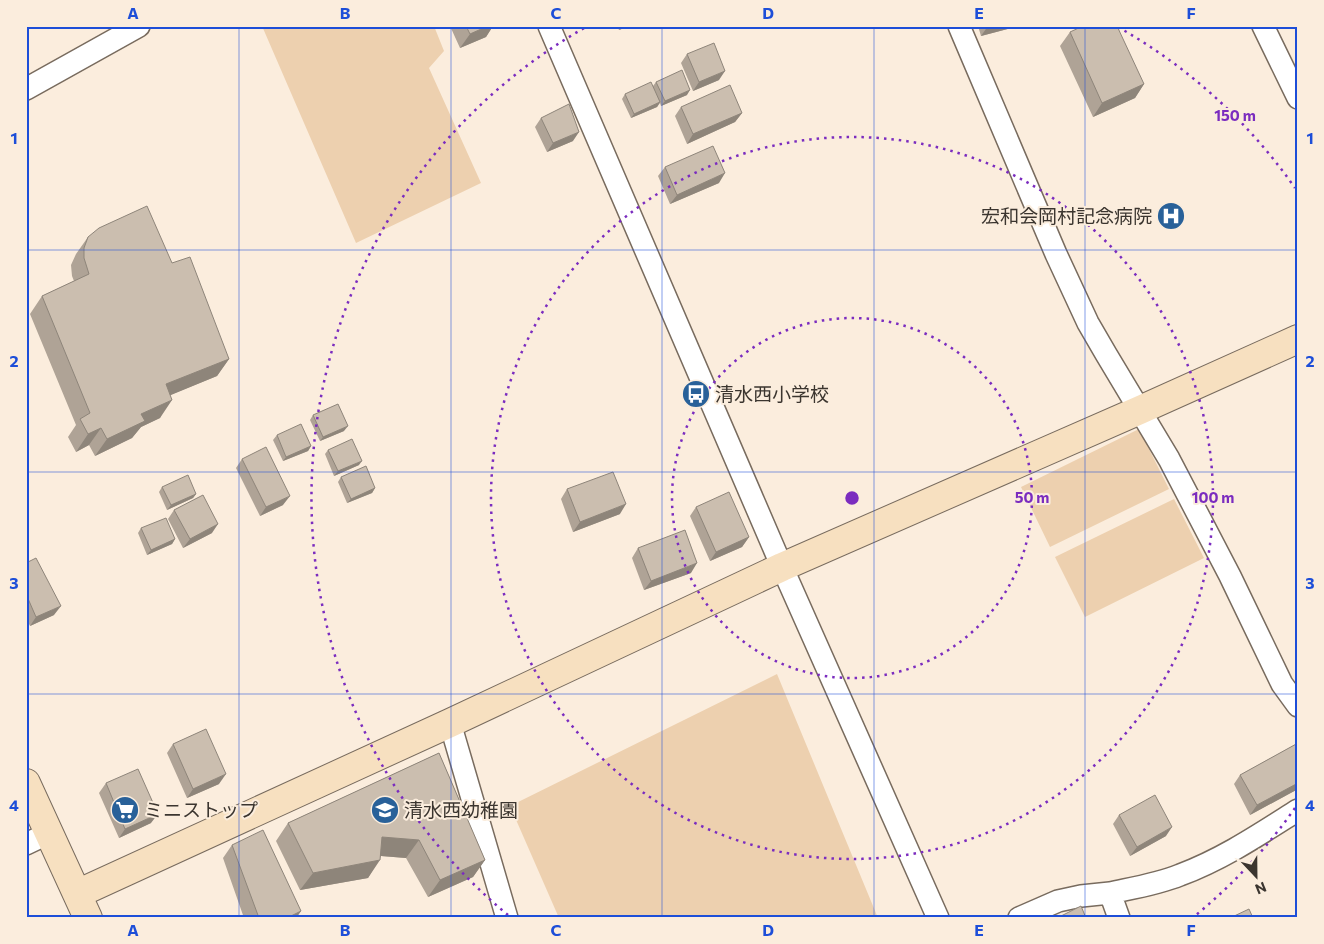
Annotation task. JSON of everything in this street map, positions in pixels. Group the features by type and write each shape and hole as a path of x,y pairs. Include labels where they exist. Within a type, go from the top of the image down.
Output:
{"street":[{"path":"26,89 139,26"},
{"path":"549,26 782,567 938,918"},
{"path":"959,26 1056,254 1084,314 1174,467 1230,576 1282,684 1298,706"},
{"path":"1263,26 1298,98"},
{"path":"26,783 38,838 83,906 450,723 782,567 1298,339"},
{"path":"450,723 507,918"},
{"path":"1019,918 1058,901 1154,884 1179,876 1230,852 1298,810"},
{"path":"1110,893 1119,918"}],"shaded area":[{"path":"262,26 434,26 444,51 429,68 481,183 356,243"},
{"path":"1139,429 1169,489 1050,547 1021,487"},
{"path":"1174,499 1204,558 1085,617 1055,557"},
{"path":"777,674 878,918 559,918 510,806"}],"building":[{"path":"466,26 488,26 470,34"},
{"path":"1083,26 1117,26 1144,84 1102,103 1070,32"},
{"path":"714,43 725,71 699,82 687,54"},
{"path":"682,70 690,90 665,101 656,82"},
{"path":"651,82 660,102 634,114 625,94"},
{"path":"730,85 742,113 693,134 681,107"},
{"path":"569,104 579,132 553,143 541,118"},
{"path":"713,146 725,173 677,195 665,167"},
{"path":"147,206 172,263 190,257 229,359 166,384 172,400 141,414 145,421 107,439 101,428 88,434 80,419 90,413 42,296 89,274 84,258 84,248 88,237 99,228"},
{"path":"338,404 348,426 323,437 313,415"},
{"path":"301,424 311,446 286,457 277,435"},
{"path":"352,439 362,461 338,471 328,450"},
{"path":"266,447 290,496 266,507 242,459"},
{"path":"366,466 375,488 351,499 341,477"},
{"path":"613,472 626,504 580,522 567,489"},
{"path":"188,475 196,494 171,505 162,487"},
{"path":"729,492 749,537 716,552 696,507"},
{"path":"203,495 218,524 190,539 174,510"},
{"path":"166,518 175,539 151,550 141,528"},
{"path":"685,530 697,563 651,581 638,548"},
{"path":"36,558 61,606 36,617 26,594 26,563"},
{"path":"206,729 226,774 193,789 173,744"},
{"path":"1298,743 1298,783 1257,805 1240,775"},
{"path":"439,753 485,860 440,880 419,840 382,837 380,860 313,873 288,823"},
{"path":"138,769 158,814 125,829 106,783"},
{"path":"1155,795 1172,827 1137,847 1119,815"},
{"path":"263,830 301,911 287,918 259,918 232,845"},
{"path":"1081,906 1086,918 1057,918"},
{"path":"1249,909 1253,918 1230,918"}],"place":[{"name":"宏和会岡村記念病院","path":"1171,216"},
{"name":"清水西小学校","path":"696,394"},
{"name":"ミニストップ","path":"125,810"},
{"name":"清水西幼稚園","path":"385,810"}]}
